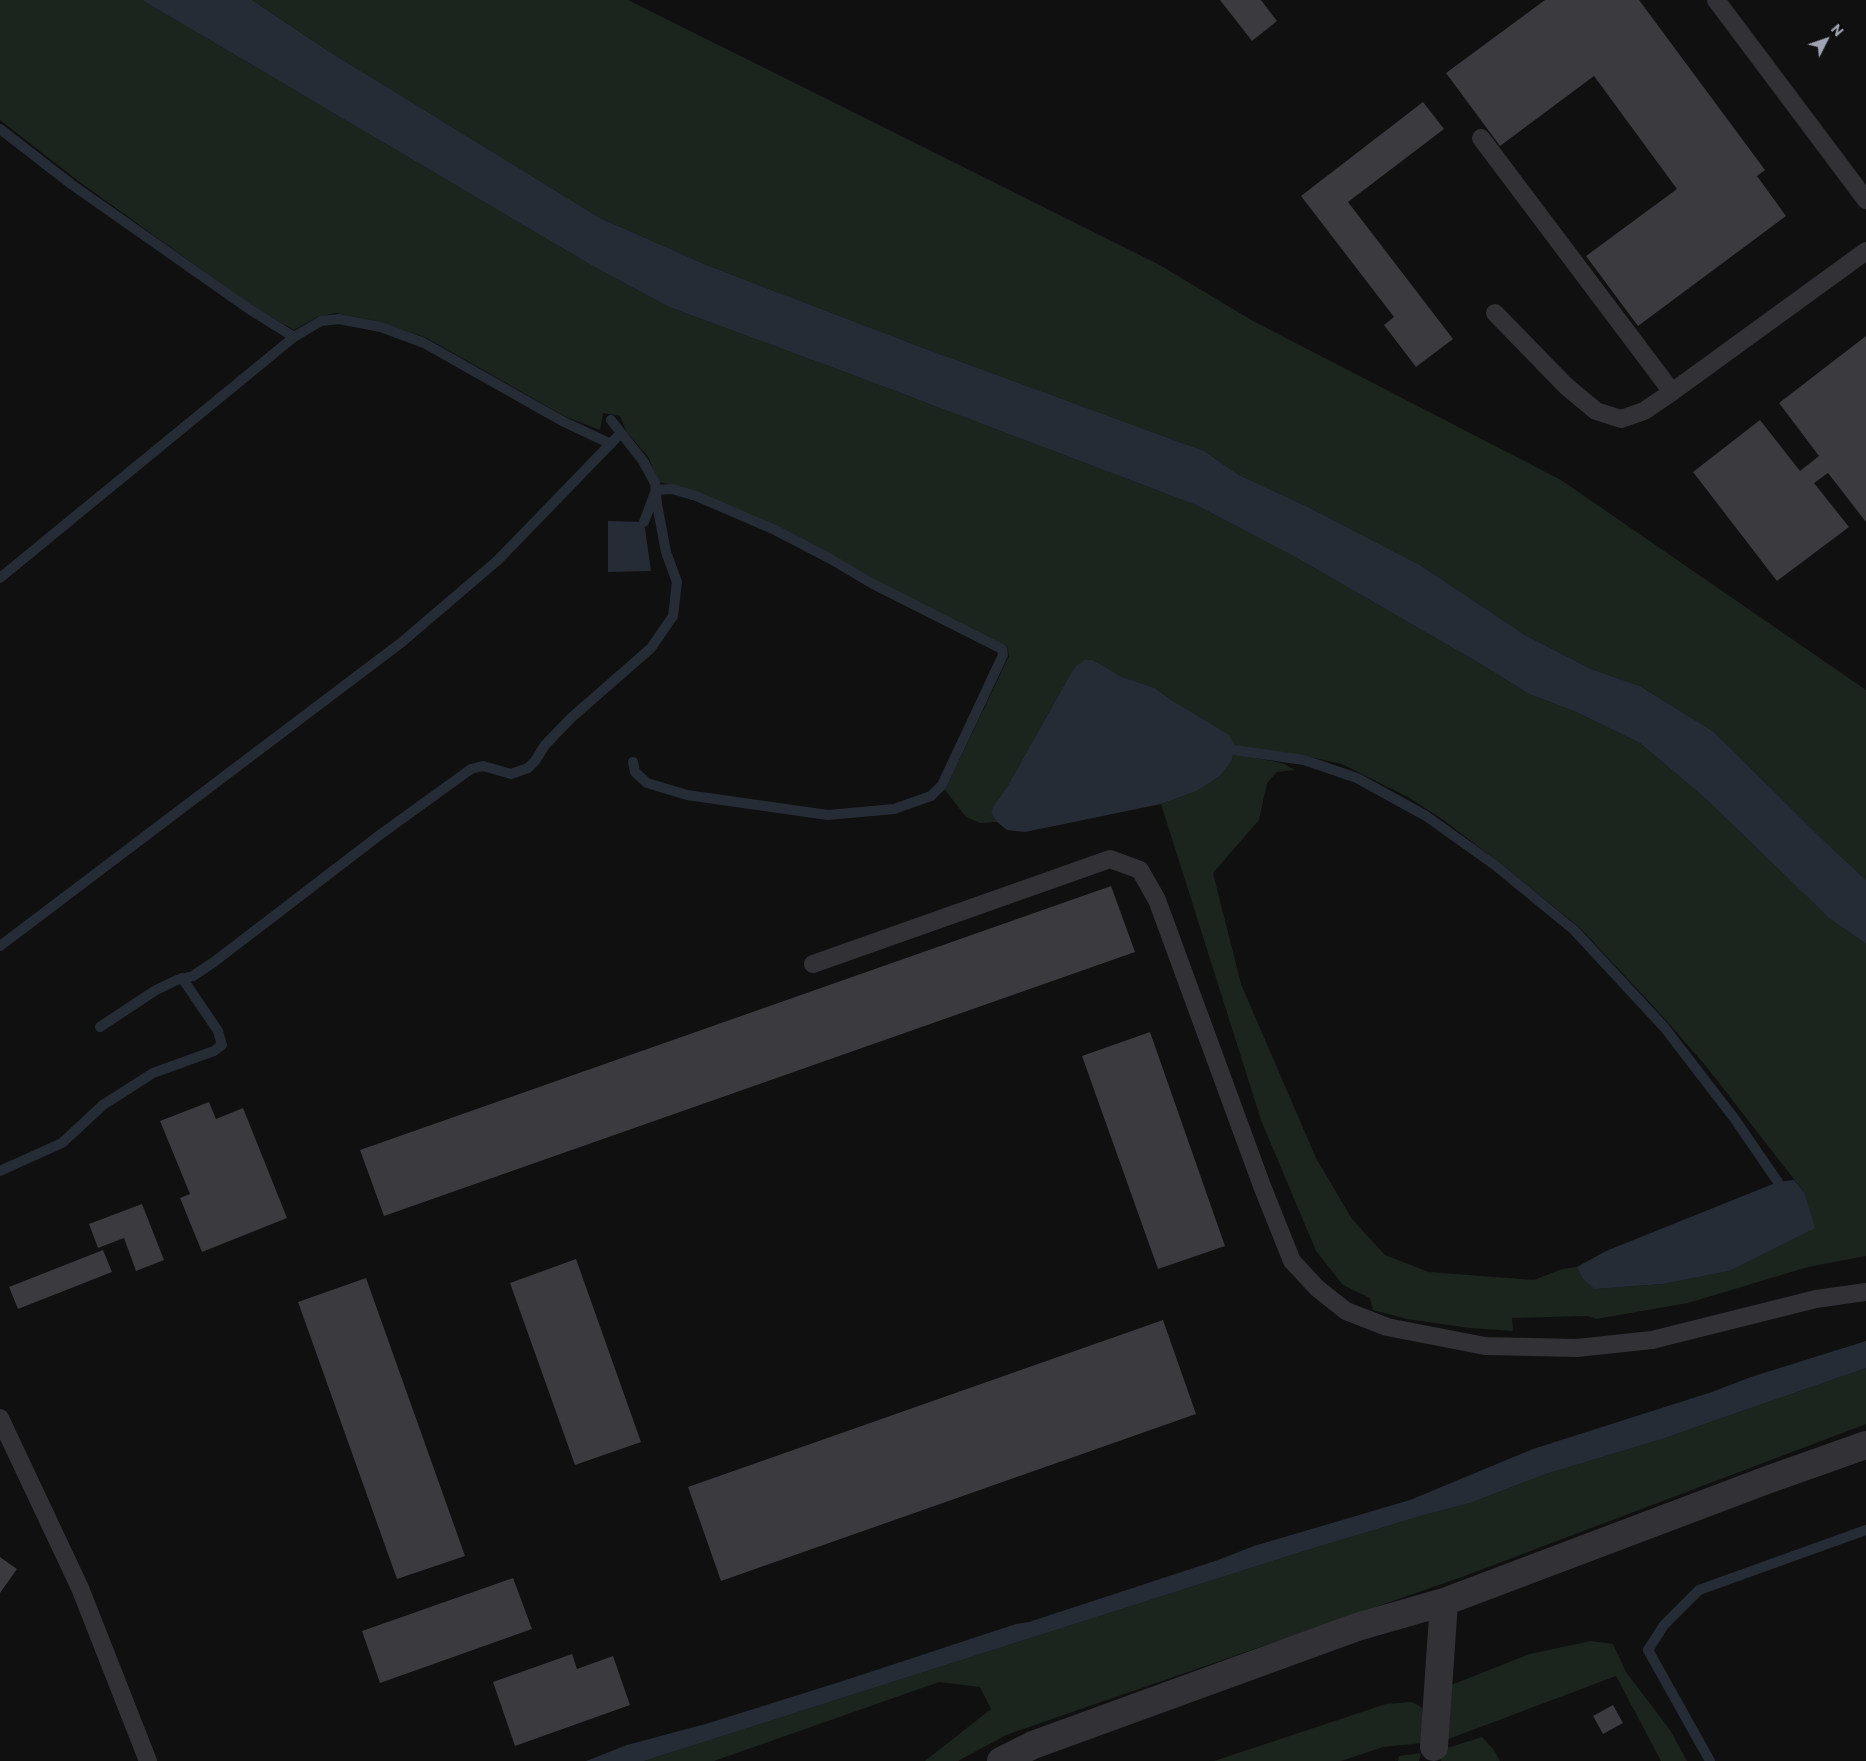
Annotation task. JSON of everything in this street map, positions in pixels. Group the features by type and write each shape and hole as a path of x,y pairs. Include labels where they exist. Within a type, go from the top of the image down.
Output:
{"street":[{"path":"1001,1761 1033,1745 1357,1627 1444,1602 1767,1480 1866,1445"},
{"path":"1432,1754 1444,1602"}],"lane":[{"path":"1716,0 1866,200"},
{"path":"1481,138 1672,392"},
{"path":"1495,313 1566,386 1596,411 1621,419 1644,411 1672,392 1866,251"},
{"path":"813,964 1110,859 1140,870 1157,900 1262,1186 1292,1261 1317,1288 1346,1311 1387,1327 1485,1346 1577,1348 1652,1340 1816,1299 1866,1292"},
{"path":"0,1418 80,1588 148,1761"}],"shaded area":[{"path":"0,0 142,0 591,265 669,307 1196,505 1297,558 1529,694 1574,711 1640,743 1706,799 1829,918 1866,944 1866,1256 1808,1267 1688,1303 1596,1319 1588,1316 1512,1318 1513,1331 1470,1328 1407,1319 1373,1310 1370,1298 1343,1285 1316,1251 1261,1120 1161,804 1197,791 1220,776 1232,760 1234,754 1282,763 1295,770 1277,772 1267,783 1259,820 1213,873 1241,984 1316,1158 1352,1219 1385,1255 1429,1272 1534,1280 1562,1269 1577,1267 1582,1278 1594,1289 1663,1284 1729,1271 1804,1192 1705,1065 1657,1010 1579,927 1442,819 1408,797 1342,764 1305,756 1235,746 1228,735 1155,688 1122,677 1093,660 1071,673 1007,787 993,807 991,813 997,822 980,823 966,817 945,790 1009,656 1007,646 875,580 832,554 777,527 699,493 658,482 649,458 626,431 620,416 603,413 600,430 564,416 427,338 377,321 336,313 317,317 294,330 252,306 77,180 0,120"},
{"path":"142,0 252,0 325,49 600,218 709,266 918,346 1204,451 1239,475 1308,507 1420,565 1525,635 1591,669 1640,686 1714,732 1866,880 1866,944 1829,918 1706,799 1640,743 1574,711 1529,694 1297,558 1196,505 669,307 591,265"},
{"path":"252,0 628,0 1158,264 1253,321 1561,480 1866,690 1866,880 1714,732 1640,686 1591,669 1525,635 1420,565 1308,507 1239,475 1204,451 918,346 709,266 600,218 325,49"},
{"path":"608,521 644,522 651,571 608,572"},
{"path":"1085,660 1093,660 1122,677 1155,688 1229,735 1235,746 1232,760 1220,776 1197,791 1161,804 1025,832 1007,830 997,822 991,813 993,807 1007,787 1071,673 1077,665"},
{"path":"1794,1180 1804,1192 1815,1228 1729,1271 1663,1284 1594,1289 1582,1278 1577,1267 1606,1251 1738,1198 1778,1182"},
{"path":"1866,1341 1866,1368 1659,1440 1546,1474 1470,1503 1304,1551 644,1761 586,1761 627,1745 709,1723 1016,1624 1029,1622 1218,1560 1254,1546 1410,1500 1533,1449"},
{"path":"1866,1368 1866,1424 1462,1577 1006,1735 958,1761 925,1761 991,1709 980,1687 939,1682 714,1761 644,1761 1304,1551 1470,1503 1546,1474 1659,1440"},
{"path":"1591,1641 1613,1644 1626,1672 1670,1730 1687,1761 1661,1761 1616,1676 1446,1740 1451,1685 1530,1654"},
{"path":"1412,1702 1421,1707 1426,1724 1423,1743 1383,1747 1341,1761 1214,1761 1386,1704"},
{"path":"1482,1737 1494,1750 1500,1761 1441,1761 1444,1749"},
{"path":"1421,1753 1419,1761 1398,1761 1399,1756"}],"building":[{"path":"1220,0 1261,0 1277,21 1252,41"},
{"path":"1545,0 1639,0 1765,170 1757,176 1786,216 1638,326 1586,256 1677,189 1594,76 1500,146 1446,73"},
{"path":"1423,102 1444,129 1348,202 1453,339 1416,367 1384,325 1394,317 1301,196"},
{"path":"1866,336 1866,522 1828,473 1814,483 1849,527 1777,581 1693,472 1760,420 1800,471 1819,456 1779,403"},
{"path":"1111,886 1135,952 384,1216 360,1150"},
{"path":"1150,1032 1225,1246 1158,1269 1082,1056"},
{"path":"209,1102 216,1119 243,1108 287,1218 202,1252 180,1198 190,1194 160,1121"},
{"path":"142,1204 164,1260 136,1271 124,1238 98,1248 89,1224"},
{"path":"103,1250 112,1272 18,1309 9,1287"},
{"path":"576,1259 641,1442 575,1465 510,1283"},
{"path":"366,1278 465,1556 397,1579 298,1302"},
{"path":"1163,1320 1196,1414 721,1581 688,1487"},
{"path":"0,1557 17,1569 0,1593"},
{"path":"513,1578 532,1629 380,1683 362,1631"},
{"path":"572,1654 577,1669 613,1656 630,1705 515,1746 493,1682"},
{"path":"1613,1705 1623,1723 1603,1734 1593,1716"}],"waterway":[{"path":"0,129 71,184 249,309 294,337"},
{"path":"0,578 294,337 321,321 339,319 381,327 424,343 562,421 611,444"},
{"path":"100,1027 156,990 177,980 193,976 214,962 381,834 471,769 483,766 511,774 528,768 545,745 571,718 651,648 673,616 677,582 666,552 655,483 643,461 611,420"},
{"path":"0,946 402,642 498,560 620,434"},
{"path":"633,762 635,772 647,783 687,795 828,815 894,809 931,796 942,785 1003,655 1002,649 873,584 829,558 775,530 696,496 672,489 656,490 644,522"},
{"path":"1234,750 1304,760 1357,778 1426,816 1496,866 1574,930 1664,1027 1734,1118 1778,1182"},
{"path":"0,1171 62,1143 103,1105 153,1073 214,1051 222,1045 218,1031 182,978"},
{"path":"1710,1761 1648,1650 1664,1625 1699,1590 1866,1530"}]}
